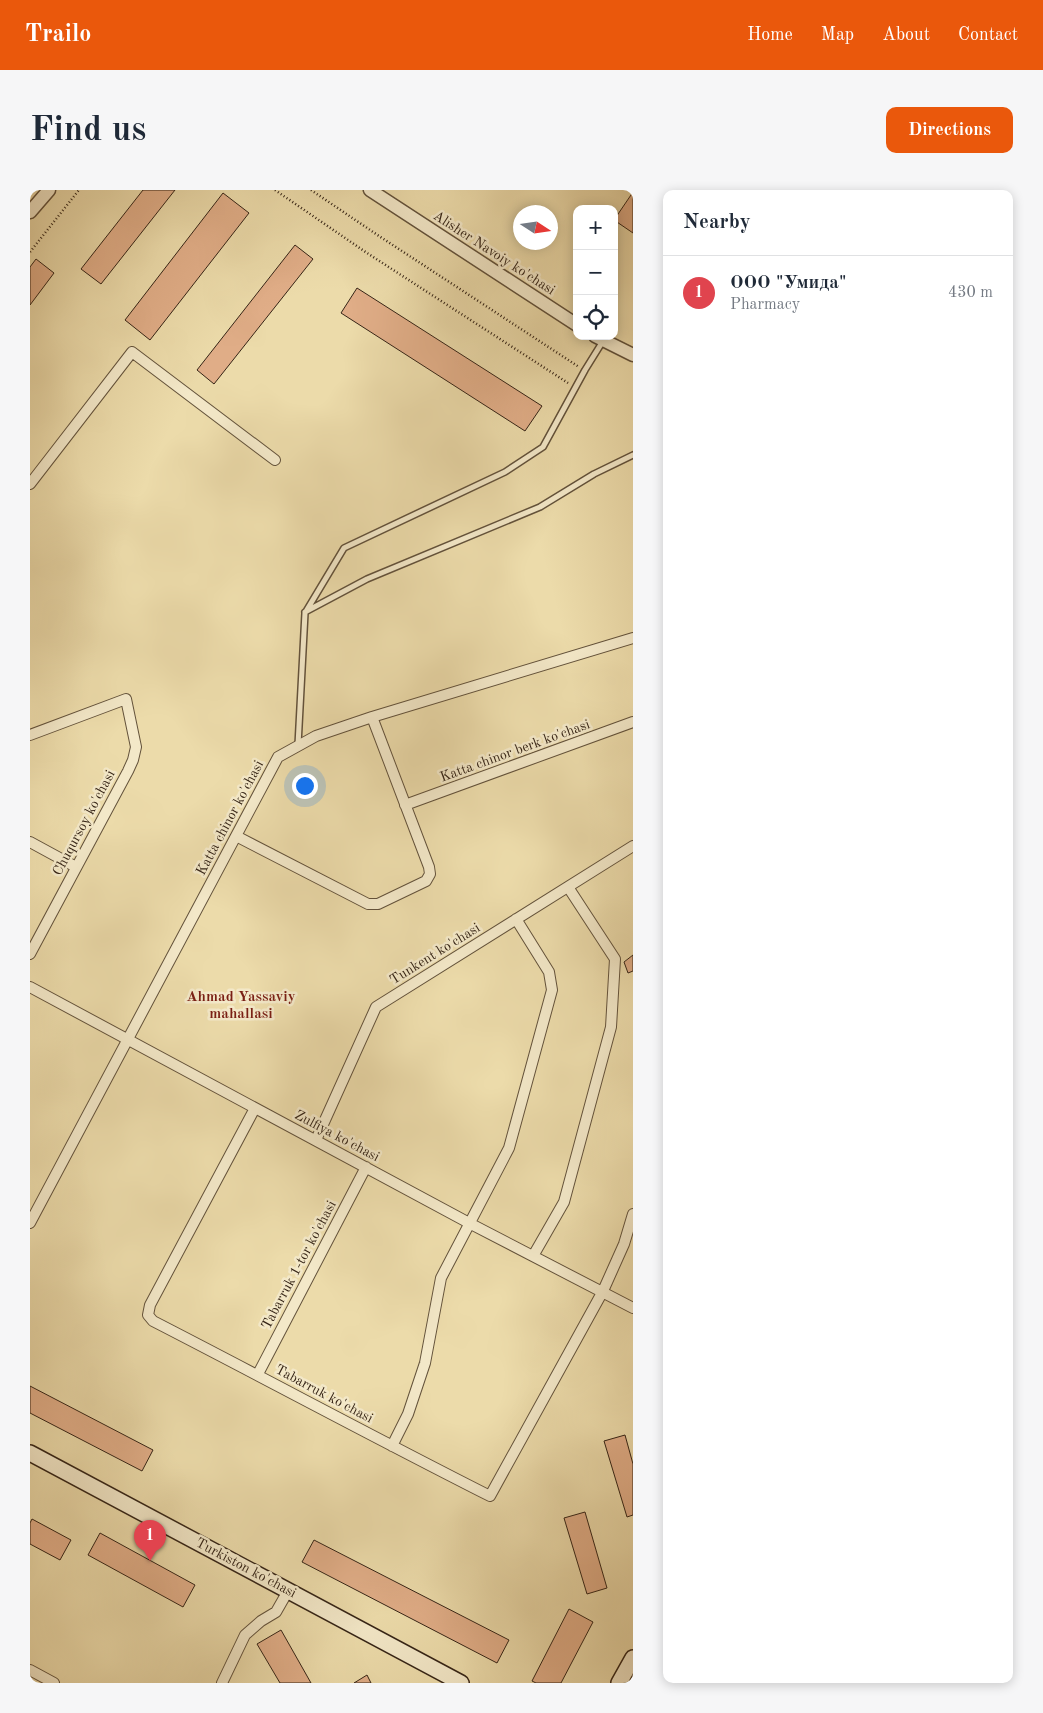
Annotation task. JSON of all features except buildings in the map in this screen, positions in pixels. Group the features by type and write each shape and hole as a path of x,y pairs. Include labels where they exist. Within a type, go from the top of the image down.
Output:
{"main road":[{"name":"Turkiston ko'chasi","path":"30,1454 461,1683"},
{"path":"619,1683 633,1658"}],"street":[{"path":"30,212 49,190"},
{"name":"Alisher Navoiy ko'chasi","path":"370,190 573,322"},
{"path":"603,340 633,355"},
{"path":"30,484 132,352 275,460"},
{"name":"Katta chinor ko'chasi","path":"30,1224 278,757 316,736 372,717 633,638"},
{"name":"Chuqursoy ko'chasi","path":"30,735 126,699 136,747 133,760 30,954"},
{"path":"236,836 368,904 378,904 426,880 430,874 429,866 372,717"},
{"name":"Katta chinor berk ko'chasi","path":"406,805 633,722"},
{"path":"30,842 76,868"},
{"name":"Tunkent ko'chasi","path":"316,1140 376,1007 568,886 631,852"},
{"path":"533,1256 564,1202 611,1027 615,959 568,886"},
{"path":"392,1446 408,1414 425,1363 441,1278 471,1224 509,1148 552,990 549,972 516,919"},
{"name":"Zulfiya ko'chasi","path":"30,987 471,1224 633,1308"},
{"name":"Tabarruk ko'chasi","path":"255,1108 150,1306 148,1315 153,1321 490,1496 603,1291"},
{"name":"Tabarruk 1-tor ko'chasi","path":"258,1374 366,1167"},
{"path":"603,1291 624,1244 633,1214"},
{"path":"222,1683 245,1635 261,1621 276,1612 288,1591"},
{"path":"30,1670 54,1683"}],"lane":[{"path":"298,746 305,613 344,548 505,472 543,447 585,370 598,340"},
{"path":"305,613 367,579 540,507 594,474 633,455"}],"path":[{"path":"30,252 79,190"},
{"path":"275,190 367,253 575,387"},
{"path":"311,190 585,370"}],"place":[{"name":"ООО \"Умида\"","path":"150,1561"}],"district":[{"name":"Ahmad Yassaviy mahallasi","path":"241,1006"}]}
